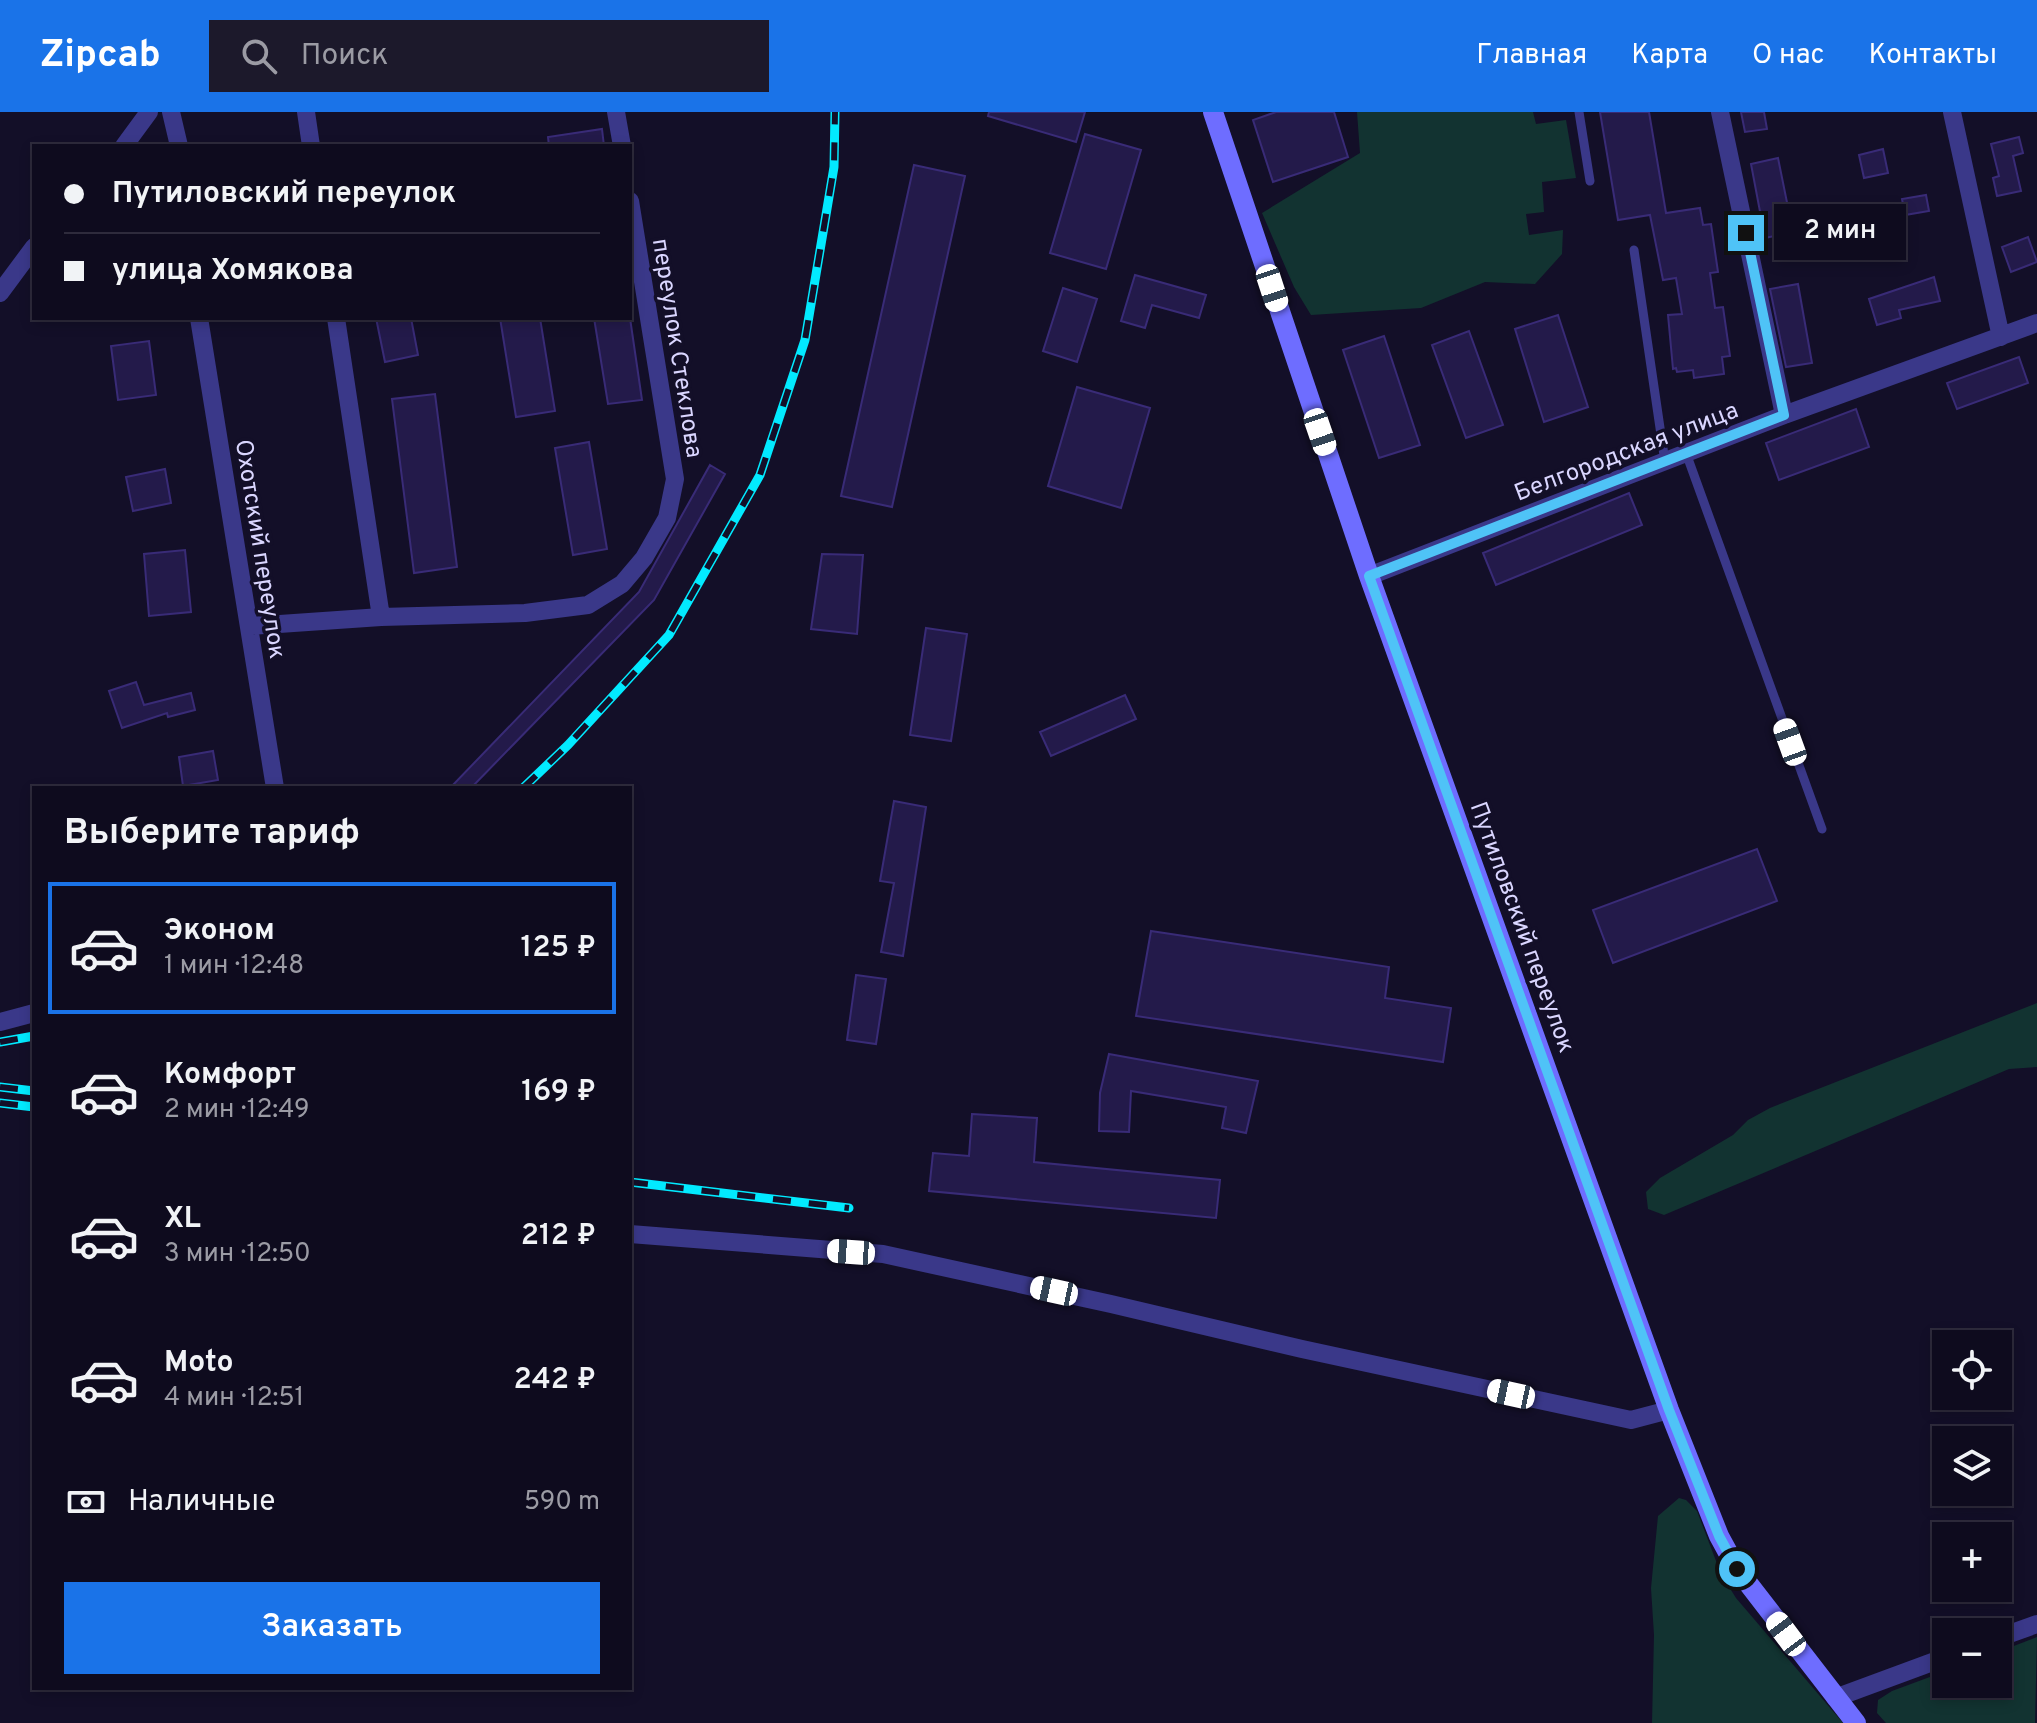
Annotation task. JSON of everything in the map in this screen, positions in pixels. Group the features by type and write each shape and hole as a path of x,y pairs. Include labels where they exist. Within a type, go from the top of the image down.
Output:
{"main road":[{"name":"Путиловский переулок","path":"1213,112 1369,576 1669,1410 1719,1536 1737,1569 1856,1723"}],"street":[{"path":"125,144 149,112"},
{"path":"171,112 179,144"},
{"path":"306,112 311,144"},
{"path":"616,112 622,144"},
{"path":"1720,112 1784,415"},
{"path":"1952,112 2001,337"},
{"name":"переулок Стеклова","path":"249,626 381,617 483,616 588,605 622,584 644,558 667,518 675,479 632,213"},
{"path":"0,293 32,250"},
{"name":"Охотский переулок","path":"199,320 275,786"},
{"path":"336,320 381,617"},
{"name":"Белгородская улица","path":"1369,576 1784,415 2037,323"},
{"path":"0,1022 32,1014"},
{"path":"632,1234 883,1254 1631,1420 1669,1410"},
{"path":"2012,1633 2037,1624"},
{"path":"1835,1698 1932,1662"}],"lane":[{"path":"1579,112 1590,181"},
{"path":"1634,250 1665,462"},
{"path":"1686,453 1822,829"}],"green space":[{"path":"1357,112 1533,112 1536,124 1566,120 1576,178 1542,182 1544,212 1526,214 1529,235 1563,230 1562,254 1535,284 1485,282 1421,308 1311,315 1294,287 1262,213 1360,153"},
{"path":"2037,1003 2037,1067 2009,1069 1664,1215 1648,1209 1646,1192 1660,1178 1733,1135 1748,1120 1770,1108"},
{"path":"1679,1498 1686,1500 1697,1511 1721,1574 1736,1598 1843,1723 1652,1723 1654,1635 1651,1588 1658,1516"},
{"path":"2037,1637 2035,1723 1886,1723 1877,1713 1878,1700 1892,1691 1932,1676 1932,1698 2012,1698 2012,1647"}],"building":[{"path":"989,112 1085,112 1076,142 988,116"},
{"path":"1276,112 1334,112 1348,157 1273,182 1253,120"},
{"path":"1600,112 1649,112 1666,213 1700,208 1703,225 1711,224 1718,272 1710,273 1715,308 1723,307 1730,356 1722,357 1724,374 1694,378 1693,370 1677,372 1676,368 1673,369 1668,315 1682,314 1676,278 1663,280 1650,215 1618,220"},
{"path":"1741,112 1764,112 1767,129 1745,132"},
{"path":"602,129 604,144 549,144 548,137"},
{"path":"1085,134 1141,150 1106,269 1050,253"},
{"path":"2019,137 2023,153 2013,156 2021,191 1997,196 1993,178 1999,176 1991,144"},
{"path":"1883,149 1888,173 1864,178 1859,155"},
{"path":"1778,158 1793,232 1765,238 1751,164"},
{"path":"914,165 965,176 892,507 841,496"},
{"path":"1926,195 1929,211 1905,215 1902,199"},
{"path":"2028,237 2037,262 2011,272 2002,247"},
{"path":"1135,275 1206,295 1199,318 1152,305 1145,328 1121,321"},
{"path":"1934,277 1940,301 1899,310 1901,318 1877,325 1869,299"},
{"path":"1798,284 1812,363 1786,367 1770,289"},
{"path":"1063,288 1097,299 1077,362 1043,351"},
{"path":"1558,315 1588,407 1544,422 1515,329"},
{"path":"376,320 411,320 418,355 385,362"},
{"path":"500,320 540,320 555,411 516,417"},
{"path":"594,320 630,320 642,400 608,404"},
{"path":"1469,331 1503,425 1466,438 1432,345"},
{"path":"1384,336 1420,445 1379,458 1343,350"},
{"path":"149,341 156,395 118,400 111,346"},
{"path":"2019,357 2028,383 1957,409 1947,383"},
{"path":"1077,387 1150,408 1121,508 1048,486"},
{"path":"435,394 457,567 414,573 392,399"},
{"path":"1856,409 1869,447 1779,480 1766,443"},
{"path":"589,442 607,549 573,555 555,448"},
{"path":"710,465 725,474 654,600 473,786 452,786 639,592"},
{"path":"165,469 171,503 133,511 126,477"},
{"path":"1629,493 1642,525 1496,585 1483,553"},
{"path":"185,550 191,612 149,616 144,554"},
{"path":"822,554 863,555 857,634 811,629"},
{"path":"926,628 967,634 951,741 910,735"},
{"path":"136,682 144,705 191,693 195,710 168,717 167,713 122,728 109,691"},
{"path":"1125,695 1136,719 1051,756 1040,732"},
{"path":"213,751 218,780 183,786 179,757"},
{"path":"894,801 926,807 903,956 881,952 894,883 880,881"},
{"path":"1757,849 1777,901 1613,963 1593,910"},
{"path":"1151,931 1389,967 1385,998 1451,1008 1443,1062 1136,1016"},
{"path":"856,975 886,979 876,1044 847,1040"},
{"path":"1109,1054 1258,1081 1246,1133 1222,1128 1226,1107 1131,1091 1129,1132 1099,1131 1100,1093"},
{"path":"972,1114 1037,1118 1034,1162 1220,1180 1216,1218 929,1191 933,1153 969,1156"}],"railway":[{"path":"525,786 568,745 669,635 760,475 805,340 834,167 835,112"},
{"path":"0,1042 32,1036"},
{"path":"0,1087 32,1091"},
{"path":"0,1103 32,1107"},
{"path":"632,1182 849,1208"}],"route":[{"path":"1737,1569 1719,1536 1669,1410 1369,576 1784,415 1746,233"}]}
